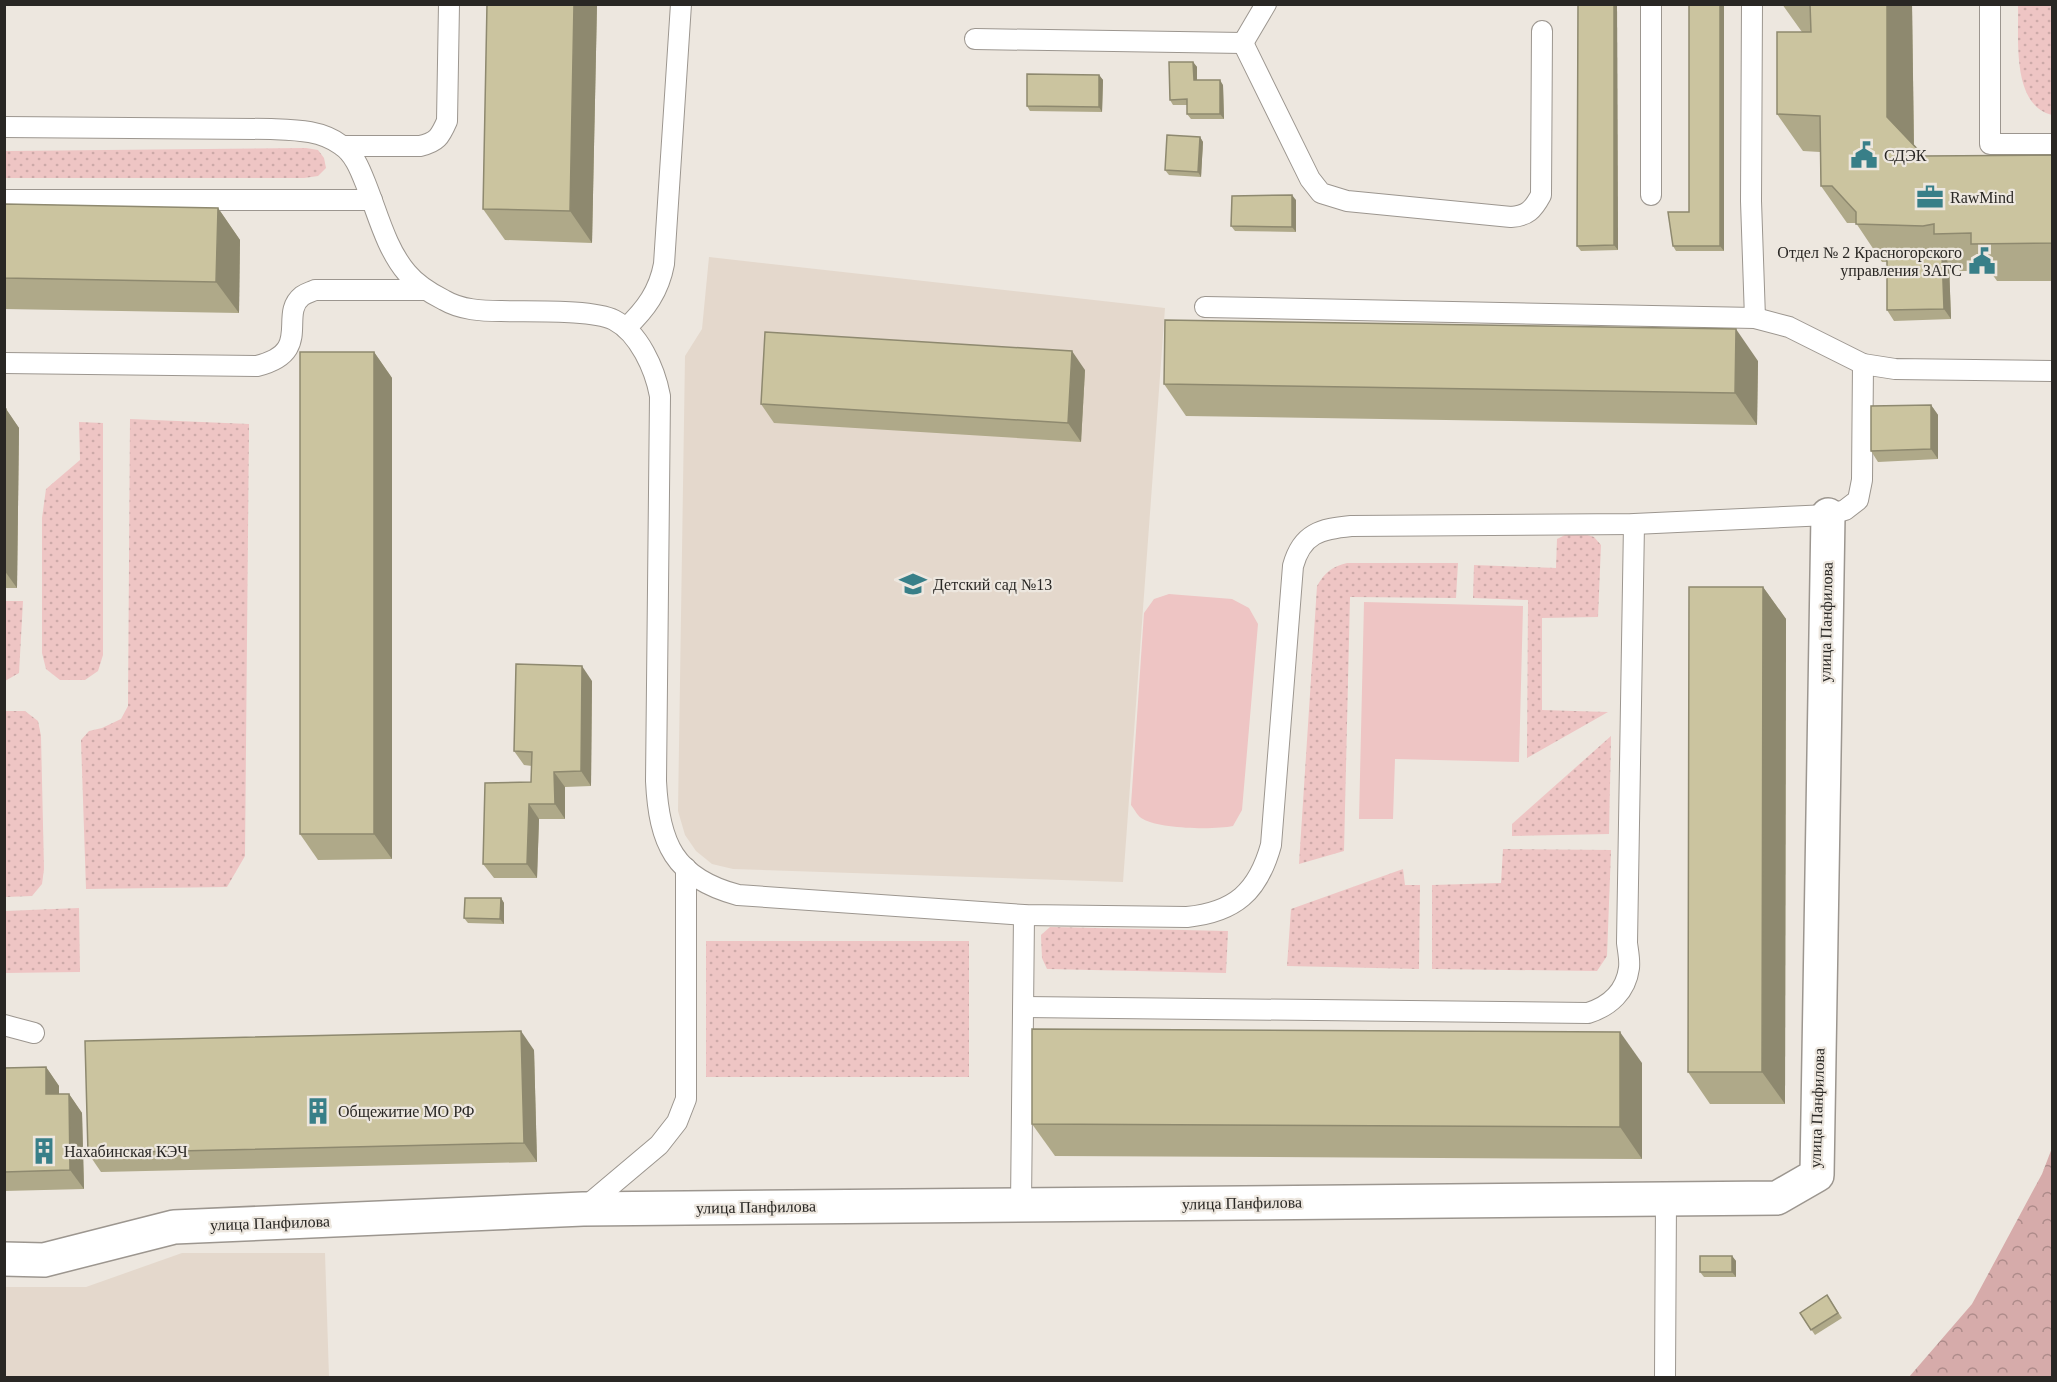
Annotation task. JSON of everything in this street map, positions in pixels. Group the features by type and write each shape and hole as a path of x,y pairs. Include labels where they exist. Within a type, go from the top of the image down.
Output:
{"street":[{"name":"улица Панфилова","path":"4,1259 44,1260 174,1227 583,1209 1777,1198 1817,1175 1828,515"}],"lane":[{"path":"343,146 420,146 432,143 441,135 447,121 449,4"},
{"path":"626,328 641,314 651,299 660,281 664,264 681,4"},
{"path":"1243,43 1266,4"},
{"path":"1651,4 1651,195"},
{"path":"1752,4 1751,201 1755,318"},
{"path":"1990,4 1990,144 2052,144"},
{"path":"1243,43 1310,179 1321,193 1347,201 1511,217 1522,216 1534,209 1540,195 1542,31"},
{"path":"975,39 1243,43"},
{"path":"4,127 306,130 328,137 343,146 357,163 390,245 406,273 424,290 448,303 472,310 591,314 613,319 626,328 647,357 656,376 660,396 657,807 668,847 686,868 715,889 738,895 1024,915 1187,917 1210,915 1242,897 1253,886 1261,875 1271,845 1293,566 1297,551 1305,542 1318,532 1351,526 1634,524 1828,515 1845,510 1858,500 1863,480 1863,364"},
{"path":"4,200 372,200"},
{"path":"4,363 257,366 269,363 285,354 293,333 294,308 301,297 315,290 424,290"},
{"path":"1205,307 1755,318 1789,327 1863,364 1895,369 2052,371"},
{"path":"1024,1007 1588,1013 1615,1000 1629,968 1627,943 1634,524"},
{"path":"583,1209 659,1145 677,1122 687,1099 686,868"},
{"path":"1021,1205 1024,915"},
{"path":"4,1025 34,1033"},
{"path":"1665,1377 1666,1199"}],"shaded area":[{"path":"2018,5 2052,5 2052,115 2039,109 2023,84 2018,51"},
{"path":"306,148 318,150 324,158 326,168 318,176 304,178 5,178 5,151"},
{"name":"Детский сад №13","path":"709,257 1165,308 1123,882 733,869 712,864 696,851 685,835 678,811 685,356 702,329"},
{"path":"130,419 249,424 245,856 227,887 86,889 81,740 89,731 121,719 128,706"},
{"path":"79,422 103,423 103,655 98,671 85,680 60,680 46,669 42,653 42,518 46,489 80,460"},
{"path":"1578,532 1594,537 1601,545 1598,617 1542,618 1542,710 1608,712 1527,758 1528,600 1473,598 1474,565 1556,568 1557,539"},
{"path":"1347,563 1458,563 1456,598 1350,597 1344,851 1299,864 1317,586 1329,571"},
{"path":"1169,594 1232,599 1249,608 1258,624 1242,810 1233,826 1201,828 1162,825 1141,818 1131,805 1144,613 1154,599"},
{"path":"5,601 23,601 19,673 5,681"},
{"path":"1364,602 1523,606 1519,762 1395,759 1393,819 1359,819"},
{"path":"4,711 25,711 38,721 41,736 44,869 42,884 32,896 5,897"},
{"path":"1611,736 1609,834 1512,836 1512,824"},
{"path":"1503,849 1611,850 1607,956 1597,971 1432,969 1432,885 1501,883"},
{"path":"1403,869 1405,885 1420,885 1419,969 1287,966 1291,909"},
{"path":"79,908 80,972 5,973 5,911"},
{"path":"1050,927 1228,931 1226,973 1047,969 1042,958 1041,935"},
{"path":"706,941 969,941 969,1077 706,1077"},
{"path":"182,1253 325,1253 329,1377 5,1377 5,1287 86,1287"}],"green space":[{"path":"2052,1148 2052,1377 1909,1377 1972,1304 2042,1174"}],"building":[{"path":"487,4 574,4 570,211 483,209"},
{"path":"1578,4 1614,4 1614,245 1577,246"},
{"path":"1689,4 1720,4 1720,246 1673,246 1668,212 1689,212"},
{"path":"1810,4 1887,4 1887,117 1924,156 2052,155 2052,243 1971,244 1971,233 1934,234 1934,224 1923,226 1856,224 1856,212 1832,186 1821,186 1820,116 1777,114 1777,32 1811,32"},
{"path":"1169,62 1193,62 1194,80 1220,80 1220,114 1187,114 1187,99 1170,100"},
{"path":"1027,74 1099,75 1099,107 1027,106"},
{"path":"1167,135 1200,137 1198,172 1165,170"},
{"path":"1292,195 1292,227 1231,226 1232,196"},
{"path":"4,204 218,208 216,282 4,278"},
{"path":"1887,253 1942,254 1944,309 1887,310"},
{"path":"1165,320 1736,329 1735,393 1164,384"},
{"path":"765,332 1072,351 1068,423 761,404"},
{"path":"300,352 374,352 374,834 300,834"},
{"path":"1931,405 1931,449 1871,451 1871,406"},
{"path":"4,409 6,409 4,533"},
{"path":"1689,587 1763,587 1762,1072 1688,1072"},
{"path":"516,664 582,666 581,771 554,772 555,804 529,804 527,864 483,864 485,783 531,782 532,752 514,751"},
{"path":"465,898 501,898 500,919 464,918"},
{"path":"1032,1029 1620,1032 1620,1127 1032,1124"},
{"name":"Общежитие МО РФ","path":"521,1031 524,1143 88,1153 85,1041"},
{"name":"Нахабинская КЭЧ","path":"46,1067 46,1094 69,1094 70,1170 4,1172 4,1068"},
{"path":"1700,1256 1732,1256 1732,1272 1700,1272"},
{"path":"1827,1295 1838,1313 1811,1330 1800,1313"}],"place":[{"name":"СДЭК","path":"1864,155"},
{"name":"RawMind","path":"1930,197"},
{"name":"Отдел № 2 Красногорского управления ЗАГС","path":"1982,261"},
{"name":"Детский сад №13","path":"913,584"},
{"name":"Общежитие МО РФ","path":"318,1111"},
{"name":"Нахабинская КЭЧ","path":"44,1151"}]}
